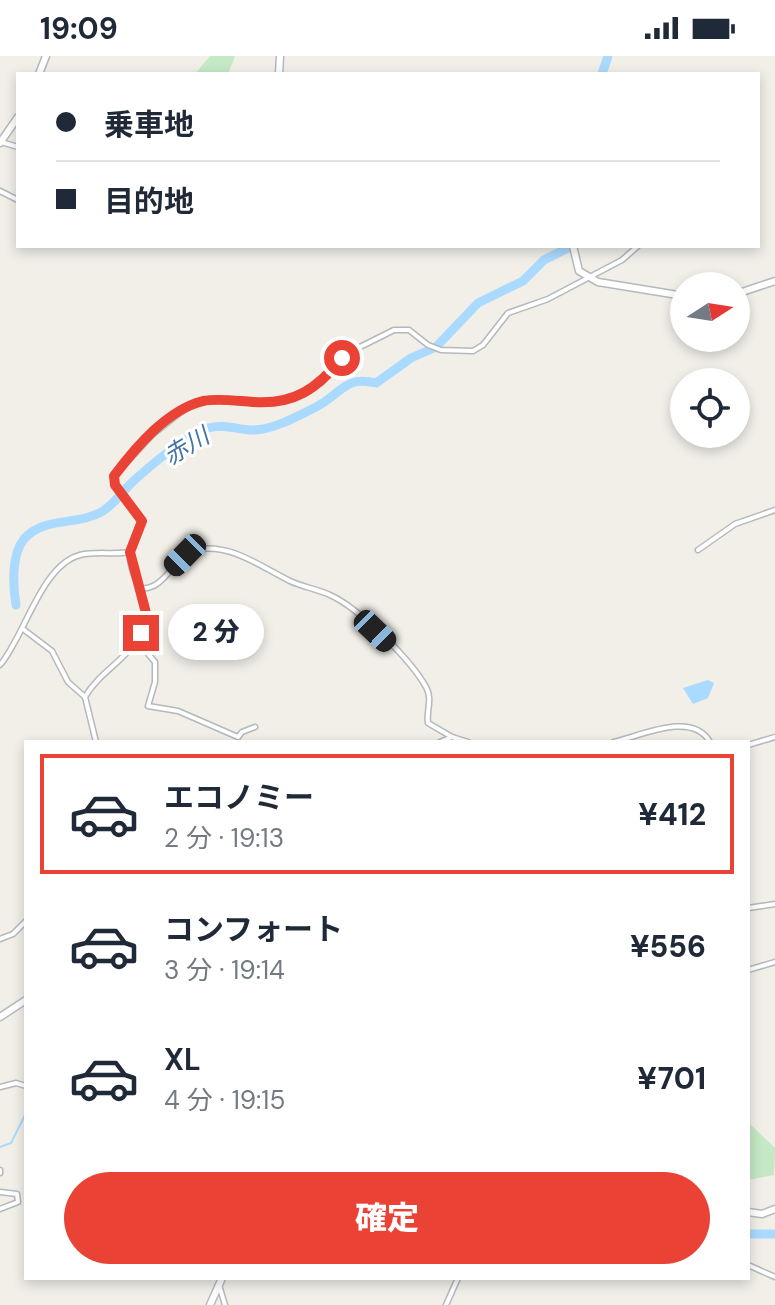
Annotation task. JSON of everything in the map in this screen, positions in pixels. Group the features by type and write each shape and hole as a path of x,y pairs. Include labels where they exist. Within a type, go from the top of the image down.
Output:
{"street":[{"path":"0,143 16,120"},
{"path":"573,248 575,265 588,277 670,293"},
{"path":"85,697 96,679 137,641 146,624 141,588 130,552 141,518 115,485 114,476 139,447 182,409 211,400 270,403 288,399 322,382 348,353 394,330 409,330 428,345 441,350 473,351 483,345 508,313 548,299 622,260 636,248"},
{"path":"750,289 775,281"},
{"path":"698,550 735,524 775,510"},
{"path":"141,588 152,587 185,555 204,549 233,552 292,582 328,594 353,611 407,662 429,693 428,723 462,740"},
{"path":"0,665 36,599 73,557 130,552"},
{"path":"22,628 52,651 68,682 85,697 94,720 96,740"},
{"path":"137,641 155,662 155,682 148,706 178,711 238,740 242,732 255,727"},
{"path":"623,740 691,725 702,730 709,740"},
{"path":"445,740 452,737"},
{"path":"750,744 775,737"},
{"path":"750,909 775,904"},
{"path":"0,939 13,934 24,923"},
{"path":"750,969 775,962"},
{"path":"0,1017 24,1001"},
{"path":"0,1087 16,1083 24,1085"},
{"path":"0,1192 17,1194 18,1202 0,1209"},
{"path":"750,1212 762,1214 775,1209"},
{"path":"750,1266 775,1277"},
{"path":"210,1305 221,1280"},
{"path":"221,1280 225,1305"},
{"path":"446,1305 457,1280"}],"green space":[{"path":"210,56 235,56 229,72 197,72"},
{"path":"750,1124 775,1148 774,1175 750,1180"}],"water":[{"path":"708,680 714,683 708,698 693,704 683,688"}],"waterway":[{"name":"赤川","path":"603,72 608,56"},
{"name":"赤川","path":"16,605 15,562 20,546 32,532 103,511 162,456 208,428 267,428 316,407 350,384 376,383 411,358 436,347 478,303 523,281 544,260 568,248"},
{"path":"0,1147 11,1143 24,1117"},
{"path":"750,1234 775,1234"}],"route":[{"path":"141,633 146,624 146,613 130,552 142,521 115,485 114,476 139,447 182,409 211,400 281,402 322,382 342,358"}]}
